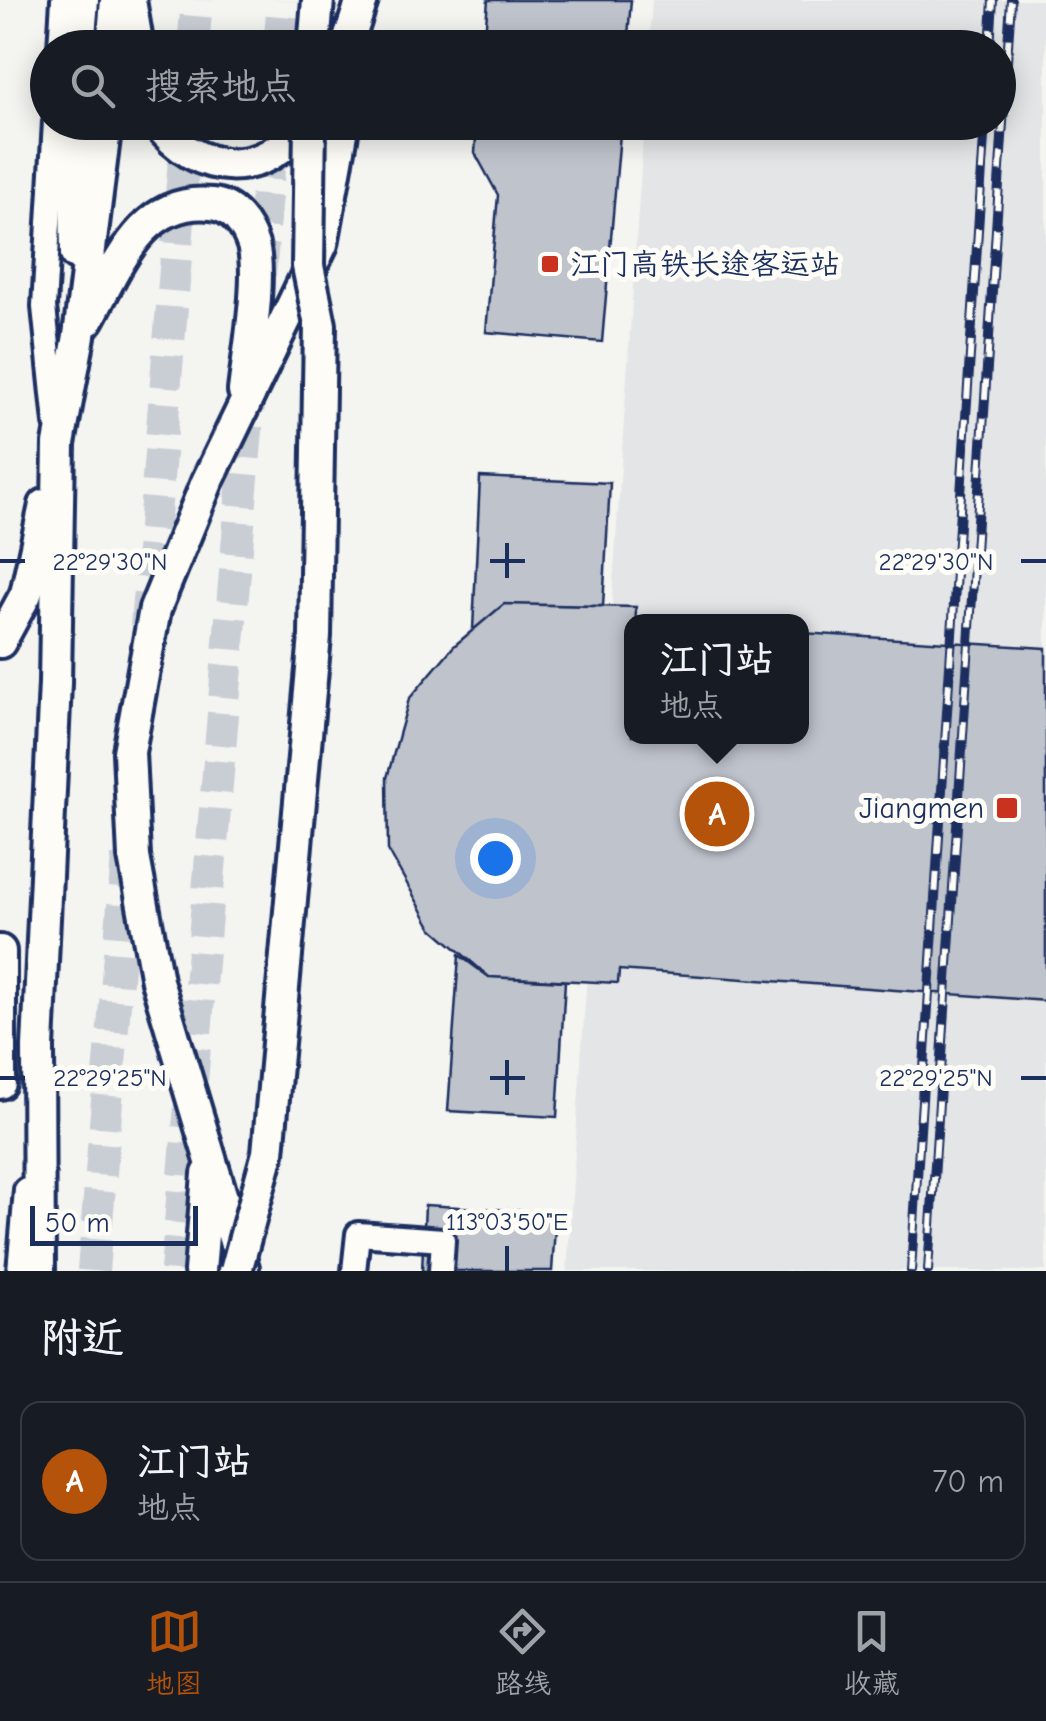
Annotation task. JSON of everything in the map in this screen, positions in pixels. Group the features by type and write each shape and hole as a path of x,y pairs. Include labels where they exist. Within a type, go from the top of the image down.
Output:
{"main road":[{"path":"80,30 83,0"},
{"path":"114,30 116,0"},
{"path":"130,0 135,30"},
{"path":"316,30 318,0"},
{"path":"353,30 364,0"},
{"path":"360,30 364,0"},
{"path":"73,140 79,336"},
{"path":"0,642 26,594 58,444 79,336 104,140"},
{"path":"170,140 174,146 216,166 262,159 285,140"},
{"path":"240,1271 268,1152 315,636 320,325 308,266 307,140"},
{"path":"240,1271 158,981 134,857 129,752 155,610 207,482 322,244 341,140"},
{"path":"79,336 138,233 149,222 161,211 188,202 219,204 243,221 254,248 242,411"},
{"path":"39,1271 38,1047 56,683 58,444"},
{"path":"0,951 38,1047"},
{"path":"0,951 0,1084"},
{"path":"200,1271 210,1156"}],"street":[{"path":"61,30 63,0"},
{"path":"54,140 44,308 58,444"},
{"path":"19,1271 38,1047"},
{"path":"354,1271 358,1234 442,1240 441,1271"}],"shaded area":[{"path":"652,0 1046,0 1046,1271 567,1271 643,140 1016,140 1016,30 650,30"}],"building":[{"path":"488,0 631,0 628,30 486,30"},
{"name":"江门高铁长途客运站","path":"476,140 619,140 602,342 486,332 498,195 475,153"},
{"path":"480,477 610,483 603,606 504,604 473,630"},
{"path":"504,604 636,607 636,614 624,614 624,744 809,744 809,633 1046,648 1046,1001 619,970 618,983 489,977 432,928 388,850 387,778 409,699 454,646"},
{"path":"459,955 489,977 565,981 557,1117 448,1111"},
{"path":"425,1205 556,1213 552,1271 422,1271"}],"tunnel":[{"path":"194,30 197,0"},
{"path":"280,30 283,0"},
{"path":"146,626 186,140"},
{"path":"260,275 271,140"},
{"path":"176,1271 250,394"},
{"path":"93,1271 128,845"}],"railway":[{"path":"991,30 993,0"},
{"path":"1009,30 1011,0"},
{"path":"911,1271 984,140"},
{"path":"928,1271 1002,140"}],"place":[{"name":"江门高铁长途客运站","path":"550,264"},
{"name":"Jiangmen","path":"1007,808"},
{"name":"江门站","path":"717,814"}]}
